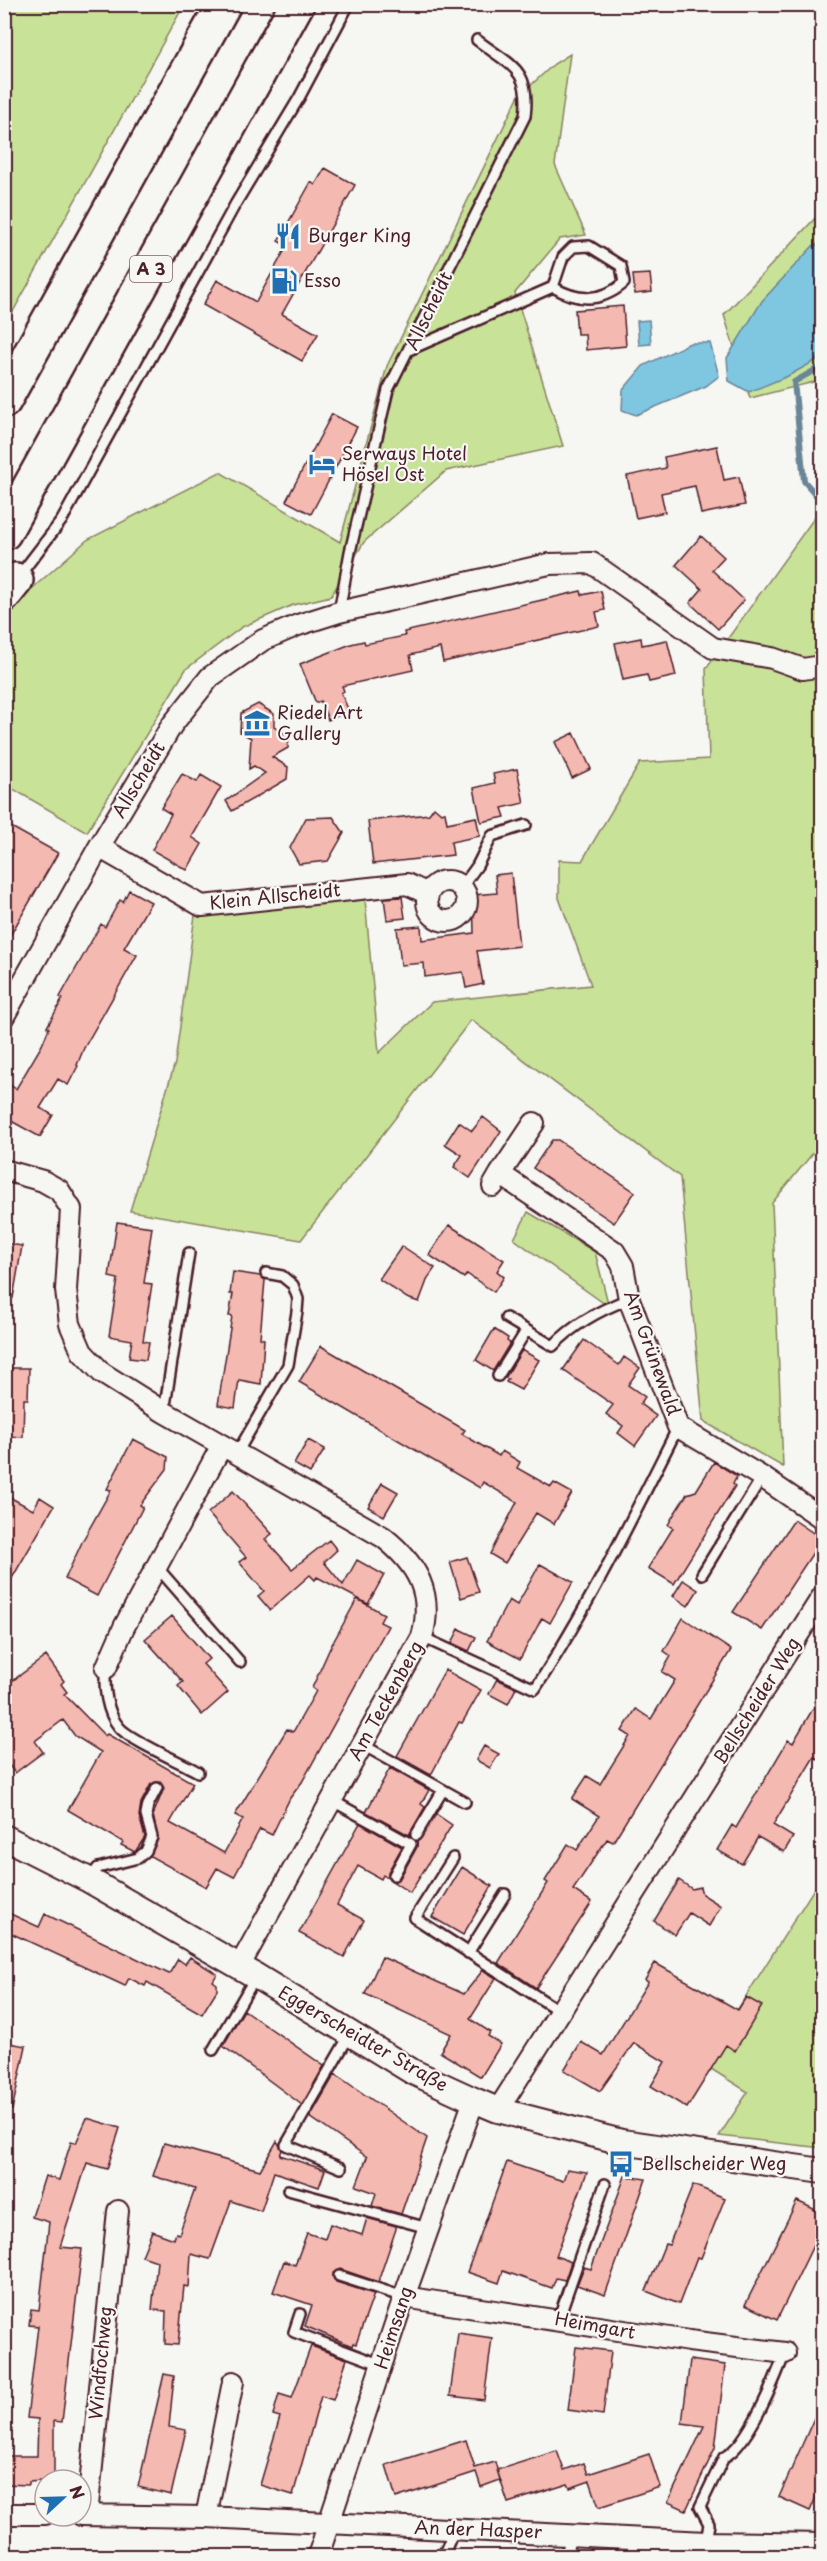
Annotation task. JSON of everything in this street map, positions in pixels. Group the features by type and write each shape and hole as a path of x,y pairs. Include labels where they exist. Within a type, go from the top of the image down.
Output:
{"highway":[{"path":"4,401 224,4"},
{"name":"A 3","path":"4,533 297,4"}],"street":[{"name":"Allscheidt","path":"4,1016 99,847 172,725 210,677 263,640 298,625 339,612 549,564 592,562 713,648 772,658 803,669 822,666"},
{"name":"Klein Allscheidt","path":"99,847 202,906 407,884 428,894"},
{"path":"443,881 454,882 461,888 466,897 466,906 458,918 450,920 434,916 428,909 428,894 432,887 443,881"},
{"name":"Am Grünewald","path":"534,1123 496,1180 614,1251 623,1266 629,1299 678,1427 762,1477 822,1518"},
{"name":"Am Teckenberg","path":"4,1170 43,1181 59,1190 71,1209 66,1290 70,1324 82,1352 102,1373 164,1412 383,1537 404,1553 425,1593 428,1617 422,1637 331,1800 248,1971"},
{"path":"106,1668 157,1567 230,1449"},
{"name":"Bellscheider Weg","path":"498,2110 822,1597"},
{"name":"Eggerscheidter Straße","path":"4,1837 89,1880 248,1971 413,2072 498,2110 622,2142 822,2171"},
{"name":"Heimsang","path":"318,2556 404,2297 474,2100"},
{"name":"Windfochweg","path":"89,2468 118,2211"},
{"name":"Heimgart","path":"404,2297 677,2339 785,2352"},
{"path":"206,2517 233,2382"},
{"path":"4,2514 33,2514"},
{"name":"An der Hasper","path":"93,2515 331,2522 454,2530 574,2534 698,2546 818,2548"}],"lane":[{"path":"10,588 62,520 236,203 299,98 349,4"},
{"name":"Allscheidt","path":"339,612 352,542 388,390 525,116 528,95 524,76 477,40"},
{"path":"410,350 554,287 563,257 573,247 589,246 621,266 624,283 610,294 588,299 569,297 554,287"},
{"path":"461,888 477,866 492,836 526,825"},
{"path":"164,1412 189,1253"},
{"path":"230,1449 288,1365 298,1299 293,1285 282,1276 266,1273"},
{"path":"506,1318 553,1346 579,1325 613,1305 629,1299"},
{"path":"498,1376 526,1331"},
{"path":"422,1637 535,1689 569,1638 678,1427"},
{"path":"702,1574 762,1477"},
{"path":"157,1567 240,1662"},
{"path":"106,1668 104,1682 112,1717 120,1730 198,1772"},
{"path":"361,1744 465,1802"},
{"path":"89,1880 98,1868 138,1858 146,1851 152,1837 146,1815 148,1805 157,1788"},
{"path":"417,1835 443,1790"},
{"path":"331,1800 411,1844 394,1875"},
{"path":"453,1858 415,1918 561,2013"},
{"path":"468,1953 505,1894"},
{"path":"213,2050 248,1971"},
{"path":"341,2168 286,2145 351,2034"},
{"path":"558,2320 605,2184"},
{"path":"288,2190 428,2228"},
{"path":"339,2276 404,2297"},
{"path":"300,2314 294,2332 382,2365"},
{"path":"698,2546 709,2524 700,2507 724,2457 735,2452 770,2391 785,2352"},
{"path":"443,2556 454,2530"},
{"path":"564,2556 574,2534"}],"green space":[{"path":"4,5 184,5 5,326"},
{"path":"570,54 555,165 586,235 560,239 515,293 563,446 446,471 364,542 331,596 293,605 242,627 186,669 87,832 8,786 5,792 5,621 26,594 87,540 220,472 340,542 387,366 518,97 554,64"},
{"path":"822,211 822,380 750,398 724,315"},
{"path":"822,507 822,1142 772,1203 783,1467 703,1421 680,1177 471,1020 301,1240 130,1211 175,1063 195,915 365,899 379,1053 432,1002 591,985 559,898 559,860 582,861 640,763 709,759 706,669"},
{"path":"528,1212 595,1252 609,1307 514,1239"},
{"path":"822,1876 822,2148 719,2136 748,2092 703,2064"}],"water":[{"path":"822,243 822,357 788,376 749,392 729,381 727,358 762,301 813,246"},
{"path":"649,320 651,344 639,345 637,321"},
{"path":"690,343 710,343 719,376 706,386 636,415 622,410 623,390 643,366"}],"building":[{"path":"325,168 355,185 282,314 318,334 302,361 203,305 217,280 256,302 287,246 278,241 311,182 315,185"},
{"path":"650,274 652,292 635,294 633,275"},
{"path":"623,306 626,346 586,350 585,334 577,334 575,310"},
{"name":"Serways Hotel Hösel Ost","path":"332,414 357,427 311,514 286,501"},
{"path":"717,446 724,480 739,477 745,505 701,514 695,486 661,493 665,512 636,518 627,476 666,468 664,457"},
{"path":"701,536 724,557 712,570 744,600 718,629 690,603 702,589 676,565"},
{"path":"581,591 582,595 601,591 605,610 596,612 599,626 443,662 440,648 410,655 413,670 342,686 344,691 341,693 349,711 328,720 321,701 316,703 300,664 351,644 364,641 365,644 405,636 404,632"},
{"path":"641,638 642,645 667,640 676,676 649,682 647,675 623,680 615,643"},
{"path":"258,704 274,714 274,727 289,736 288,748 272,757 288,767 287,779 232,811 226,801 265,773 254,766 249,769 251,738 240,732 241,713"},
{"path":"574,733 591,769 572,778 555,742"},
{"path":"517,769 524,803 502,808 505,817 481,822 474,788 495,783 493,774"},
{"path":"182,774 197,782 201,775 221,787 192,837 202,844 187,870 152,850 171,814 161,808"},
{"path":"434,807 441,813 445,812 447,823 476,817 480,836 451,842 453,855 373,864 368,821 429,814"},
{"path":"333,817 344,833 328,861 299,864 290,848 306,818"},
{"path":"4,823 58,853 4,946"},
{"path":"511,873 519,946 477,951 483,984 466,988 463,972 425,977 424,963 401,965 397,928 421,926 422,940 474,933 473,895 497,893 495,875"},
{"path":"129,890 151,902 124,948 137,955 84,1048 68,1085 58,1079 40,1108 53,1115 40,1137 4,1117 4,1094 10,1085 16,1089 42,1045 49,1028 47,1027 63,998 60,997 101,924 105,927 120,900 123,902"},
{"path":"402,897 405,918 387,920 384,898"},
{"path":"483,1117 501,1131 470,1178 454,1167 462,1155 445,1144 459,1122 472,1131"},
{"path":"552,1140 558,1140 635,1192 614,1223 533,1168"},
{"path":"117,1222 152,1227 144,1283 152,1284 143,1341 149,1342 146,1360 129,1358 132,1340 109,1336 118,1279 109,1277"},
{"path":"449,1225 504,1260 497,1271 504,1277 494,1292 467,1274 464,1278 429,1255"},
{"path":"4,1243 22,1246 13,1298 4,1298"},
{"path":"402,1246 435,1268 428,1278 419,1302 407,1298 379,1279"},
{"path":"233,1272 260,1276 265,1280 260,1338 264,1339 261,1384 239,1380 235,1408 218,1405 232,1316 229,1316 233,1294 230,1294"},
{"path":"494,1329 508,1338 507,1341 510,1343 493,1371 476,1360"},
{"path":"584,1340 619,1365 624,1357 640,1368 628,1385 645,1397 640,1404 656,1416 635,1446 618,1433 623,1426 606,1414 613,1405 563,1370"},
{"path":"321,1346 465,1430 462,1434 499,1456 502,1451 520,1462 517,1468 551,1487 554,1483 572,1493 554,1524 536,1513 505,1563 490,1554 517,1502 483,1482 480,1488 299,1382"},
{"path":"522,1350 539,1360 521,1390 506,1382 508,1379 505,1378"},
{"path":"4,1368 29,1368 28,1399 24,1399 23,1437 4,1436"},
{"path":"133,1439 168,1457 167,1469 140,1505 143,1507 97,1596 65,1579 83,1540 111,1490 107,1489"},
{"path":"308,1440 325,1449 310,1473 294,1464"},
{"path":"714,1462 737,1476 733,1484 735,1486 674,1584 648,1568 673,1528 668,1525 673,1516 687,1494 696,1491"},
{"path":"382,1483 398,1492 384,1516 368,1507"},
{"path":"233,1491 272,1534 265,1539 292,1569 329,1540 337,1550 324,1562 343,1585 357,1560 384,1575 368,1604 317,1577 315,1580 310,1575 270,1610 258,1596 264,1591 239,1562 246,1557 208,1513"},
{"path":"4,1494 33,1510 40,1497 54,1506 4,1592"},
{"path":"794,1520 822,1539 762,1630 733,1612"},
{"path":"467,1557 479,1592 461,1598 450,1562"},
{"path":"540,1564 573,1582 550,1623 542,1618 520,1659 487,1641 509,1600 517,1605"},
{"path":"683,1580 698,1590 688,1606 673,1596"},
{"path":"357,1599 384,1614 380,1622 388,1626 302,1782 290,1798 272,1835 260,1829 234,1877 217,1868 206,1887 150,1856 158,1839 153,1815 164,1788 160,1782 151,1784 141,1803 139,1816 145,1837 135,1852 121,1845 123,1842 68,1810 101,1752 75,1736 63,1720 35,1741 43,1752 15,1773 4,1759 4,1687 46,1656 64,1681 61,1684 67,1692 64,1694 105,1736 107,1734 193,1783 170,1823 224,1853 243,1819 235,1815 287,1729 293,1732 316,1691 312,1688 330,1648"},
{"path":"172,1616 209,1659 203,1664 228,1692 202,1715 178,1686 183,1682 145,1639"},
{"path":"683,1618 731,1650 613,1842 607,1839 573,1890 592,1902 536,1988 498,1963 548,1883 545,1881 568,1844 577,1850 599,1816 572,1799 587,1776 600,1784 630,1736 622,1731 636,1709 651,1719 675,1680 662,1672 671,1656 664,1651"},
{"path":"459,1629 476,1637 469,1651 452,1643"},
{"path":"445,1670 481,1690 462,1723 459,1722 431,1775 397,1756"},
{"path":"497,1679 516,1688 508,1704 489,1694"},
{"path":"822,1693 822,1761 814,1757 773,1825 793,1837 784,1852 758,1837 742,1864 717,1850 732,1825 736,1828 788,1740 793,1743"},
{"path":"484,1746 499,1754 490,1768 476,1760"},
{"path":"390,1768 429,1790 421,1804 425,1807 409,1835 366,1812"},
{"path":"436,1814 452,1825 410,1893 392,1881 400,1878 417,1847 417,1842"},
{"path":"360,1823 402,1847 388,1872 389,1879 383,1875 381,1879 358,1866 337,1905 364,1920 344,1957 299,1933"},
{"path":"462,1867 492,1886 463,1935 432,1917"},
{"path":"679,1880 692,1889 700,1887 702,1894 721,1906 709,1926 689,1913 675,1935 654,1921"},
{"path":"4,1911 39,1927 45,1914 169,1974 178,1959 185,1964 190,1957 217,1974 213,1981 217,1984 217,1990 202,2014 147,1982 145,1986 129,1978 125,1986 4,1930"},
{"path":"382,1957 464,1994 483,1970 496,1978 470,2019 490,2032 488,2036 501,2044 481,2077 440,2052 451,2034 365,1994"},
{"path":"655,1963 738,2010 746,1997 762,2006 735,2051 726,2045 687,2108 651,2086 665,2062 634,2043 600,2091 564,2070 581,2042 603,2055 648,1982 645,1980"},
{"path":"244,2010 324,2066 302,2105 223,2046"},
{"path":"4,2042 26,2046 12,2110 4,2109"},
{"path":"335,2074 427,2138 401,2214 372,2206 376,2193 356,2186 367,2157 310,2117"},
{"path":"87,2118 120,2128 107,2169 87,2163 60,2247 82,2249 62,2422 54,2421 54,2468 33,2468 33,2482 29,2482 29,2485 4,2484 4,2456 37,2456 38,2419 27,2418 38,2326 29,2325 31,2309 39,2310 49,2222 32,2217 45,2176 59,2180 71,2142 76,2143"},
{"path":"277,2141 282,2150 280,2155 325,2170 319,2187 274,2172 261,2211 231,2201 210,2259 191,2254 189,2287 184,2286 178,2345 165,2344 166,2311 152,2310 157,2261 142,2256 152,2231 174,2239 176,2233 179,2234 195,2189 153,2176 164,2143 260,2170"},
{"path":"507,2162 563,2181 567,2169 587,2172 556,2256 571,2262 565,2280 556,2278 552,2288 503,2271 499,2283 467,2272"},
{"path":"625,2176 646,2179 605,2295 577,2285 584,2267 591,2269"},
{"path":"693,2185 725,2198 701,2258 697,2257 679,2304 646,2291 665,2244 669,2245"},
{"path":"797,2201 822,2213 822,2227 777,2320 745,2305"},
{"path":"367,2218 396,2226 396,2229 378,2282 340,2269 333,2273 336,2282 374,2294 356,2344 353,2343 352,2346 305,2326 312,2305 273,2292 284,2261 295,2265 307,2233 325,2239 330,2224 362,2235"},
{"path":"458,2333 492,2338 484,2400 450,2396"},
{"path":"311,2346 347,2359 333,2400 321,2396 293,2495 260,2485 280,2417 273,2415 279,2394 292,2398"},
{"path":"576,2347 611,2351 603,2415 568,2410"},
{"path":"690,2360 725,2365 715,2448 686,2510 668,2502 704,2426 682,2423"},
{"path":"164,2374 174,2376 169,2427 186,2430 171,2495 138,2487"},
{"path":"822,2400 822,2483 810,2511 779,2497"},
{"path":"466,2440 475,2468 495,2462 500,2480 481,2487 476,2472 396,2498 386,2465"},
{"path":"557,2451 564,2470 584,2463 588,2474 649,2454 660,2487 599,2507 590,2481 570,2488 568,2484 508,2503 497,2470"}],"waterway":[{"path":"822,366 794,382 804,481 822,502"}],"place":[{"name":"Burger King","path":"288,236"},
{"name":"Esso","path":"284,281"},
{"name":"Serways Hotel Hösel Ost","path":"322,464"},
{"name":"Riedel Art Gallery","path":"257,723"},
{"name":"Bellscheider Weg","path":"621,2164"}]}
